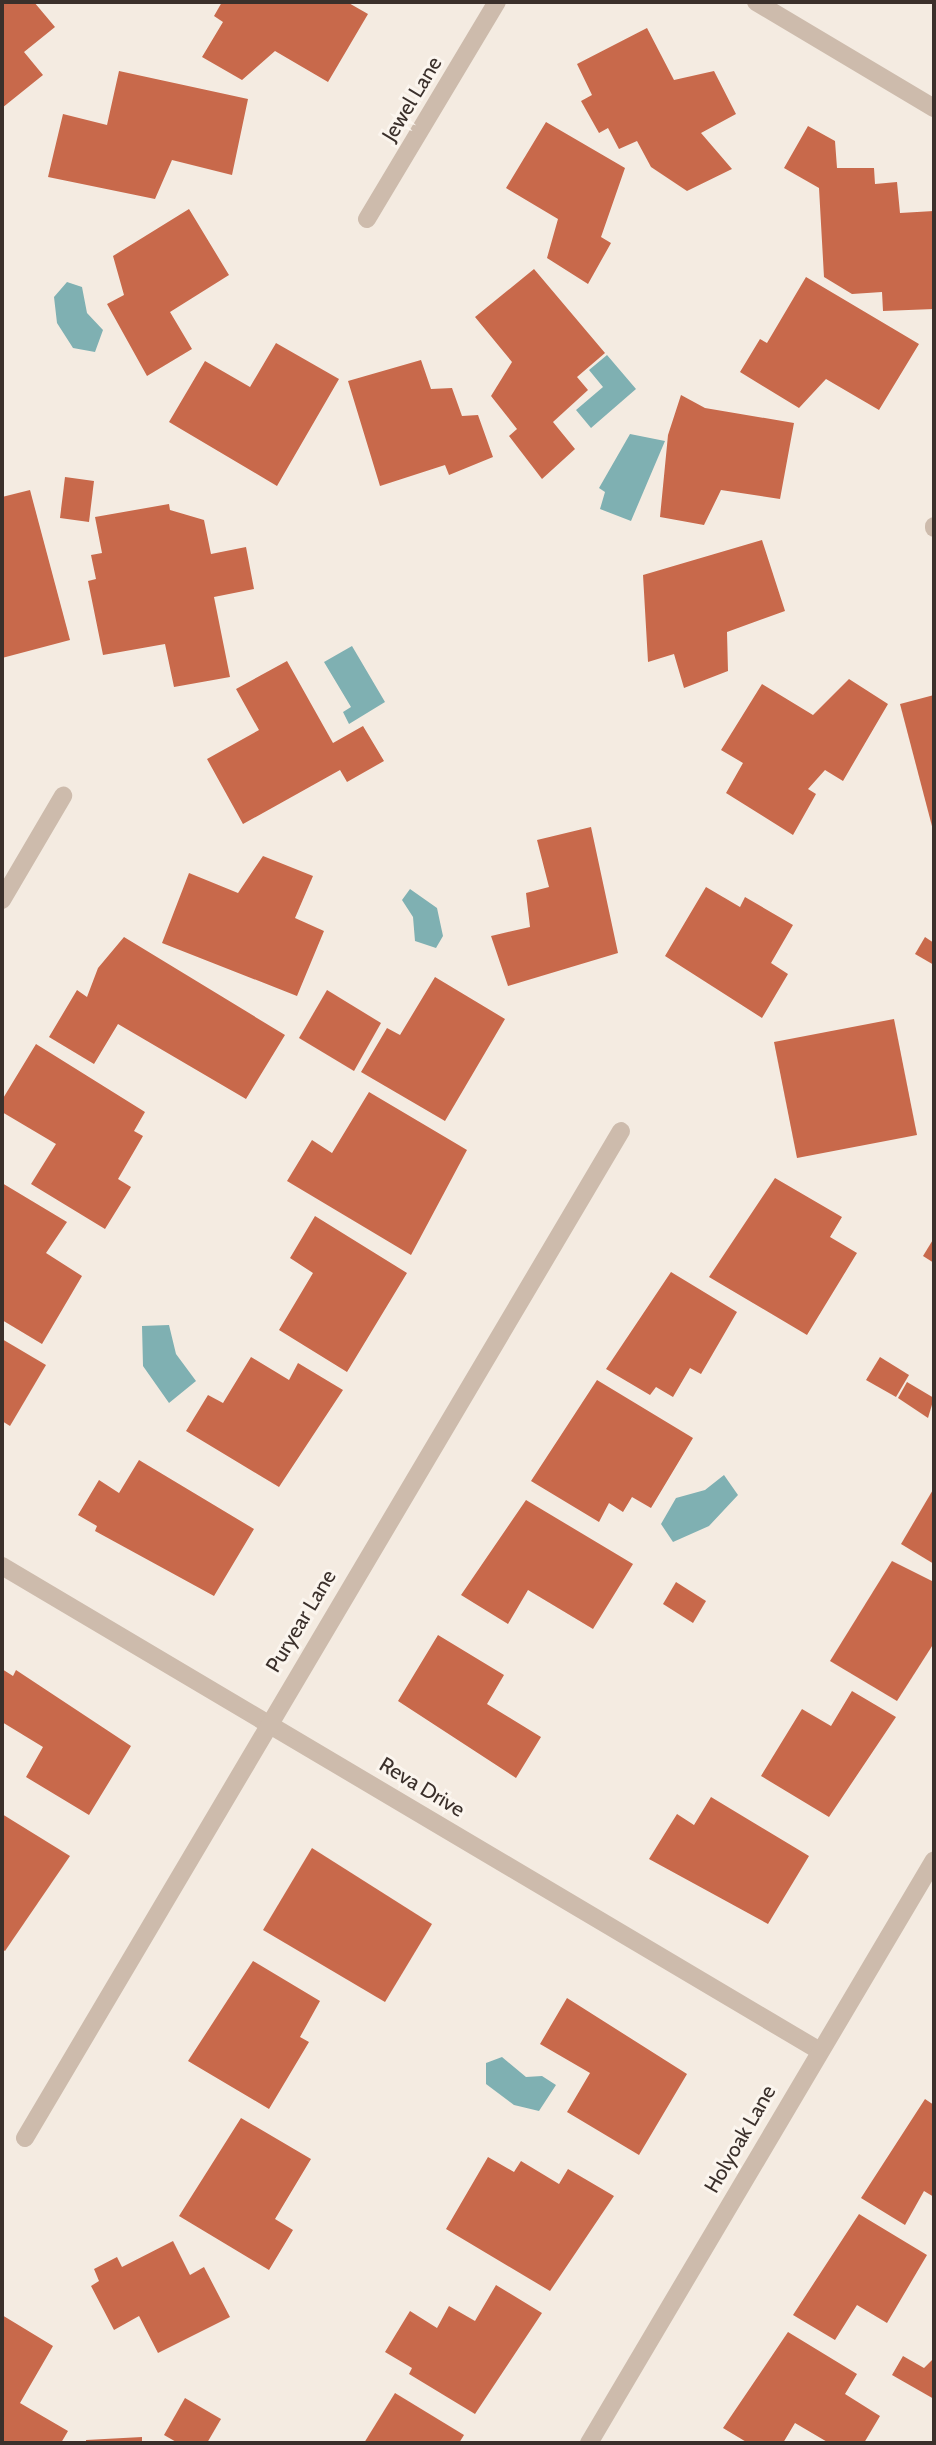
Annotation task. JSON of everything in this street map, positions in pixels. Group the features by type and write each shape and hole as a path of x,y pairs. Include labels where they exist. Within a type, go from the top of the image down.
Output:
{"street":[{"name":"Jewel Lane","path":"367,219 497,2"},
{"path":"756,2 934,108"},
{"path":"2,900 63,796"},
{"name":"Puryear Lane","path":"25,2138 268,1721 621,1131"},
{"name":"Reva Drive","path":"2,1566 268,1721 818,2050"},
{"name":"Holyoak Lane","path":"589,2443 818,2050 934,1860"}],"water":[{"path":"67,282 82,287 87,313 103,330 95,352 73,348 57,323 54,297"},
{"path":"607,355 636,389 591,428 576,410 603,387 589,370"},
{"path":"630,434 665,441 631,521 600,509 605,492 599,488"},
{"path":"352,646 385,702 349,724 343,712 351,707 324,662"},
{"path":"410,889 437,908 443,936 436,948 415,941 413,917 402,900"},
{"path":"169,1325 176,1354 196,1381 169,1403 143,1366 142,1326"},
{"path":"724,1475 738,1495 709,1526 673,1542 661,1524 676,1498 705,1490"},
{"path":"502,2057 526,2077 542,2076 556,2085 539,2111 514,2105 486,2084 486,2063"}],"building":[{"path":"2,2 34,2 55,27 24,52 43,75 2,108"},
{"path":"222,2 347,2 368,14 328,82 275,51 242,80 202,57 223,22 214,16"},
{"path":"647,28 674,80 714,71 736,114 701,133 732,169 687,191 651,167 637,141 619,149 608,128 599,133 581,101 592,95 577,64"},
{"path":"119,71 248,99 232,175 172,160 155,199 48,177 63,114 107,125"},
{"path":"546,122 625,168 601,237 611,243 588,284 547,258 558,219 506,188"},
{"path":"808,126 835,141 837,168 874,168 875,184 897,182 900,213 934,211 934,309 883,311 882,292 852,294 824,277 819,188 784,168"},
{"path":"189,209 229,275 170,312 192,349 147,376 107,304 124,295 113,256"},
{"path":"534,269 605,353 577,377 588,390 553,422 575,449 542,479 509,436 517,429 491,396 512,362 475,317"},
{"path":"806,277 919,344 879,410 826,379 799,408 740,372 760,339 767,343"},
{"path":"276,343 339,379 277,486 169,422 205,361 250,387"},
{"path":"421,360 431,389 452,388 462,416 478,415 493,457 449,475 445,465 380,486 348,381"},
{"path":"681,395 705,408 794,423 780,499 721,490 704,525 660,517 668,435"},
{"path":"65,477 94,481 89,522 60,518"},
{"path":"30,490 70,640 2,658 2,497"},
{"path":"169,504 170,510 204,520 211,554 246,547 254,589 214,597 230,677 174,687 165,644 103,655 88,581 96,579 91,555 102,553 95,517"},
{"path":"762,540 785,611 727,632 728,671 684,688 674,654 648,662 643,575"},
{"path":"287,661 333,743 363,726 384,761 347,782 340,770 243,824 207,759 259,730 236,689"},
{"path":"849,679 888,704 843,781 825,770 808,789 816,794 793,835 726,793 743,763 721,750 762,684 813,715"},
{"path":"934,695 934,830 933,830 900,704"},
{"path":"591,827 618,953 508,986 491,936 530,927 526,893 549,887 537,840"},
{"path":"263,856 313,876 295,918 324,931 297,996 162,943 189,873 238,893"},
{"path":"706,887 740,907 745,897 793,925 771,963 788,974 762,1018 665,956"},
{"path":"124,937 285,1035 246,1099 118,1024 94,1064 49,1037 77,990 87,997 98,968"},
{"path":"925,937 934,943 934,965 915,954"},
{"path":"435,977 505,1019 445,1121 361,1072 387,1028 400,1035"},
{"path":"327,990 381,1023 354,1071 299,1038"},
{"path":"894,1019 917,1135 797,1158 774,1042"},
{"path":"36,1044 145,1112 134,1131 143,1136 118,1179 131,1187 105,1229 31,1184 56,1144 2,1112 2,1100"},
{"path":"369,1092 467,1150 411,1255 287,1181 312,1140 332,1153"},
{"path":"775,1178 842,1217 830,1237 857,1253 807,1335 709,1277"},
{"path":"2,1183 67,1222 46,1253 82,1276 42,1344 2,1320"},
{"path":"315,1216 407,1273 347,1372 279,1330 313,1273 290,1258"},
{"path":"934,1238 934,1263 923,1256"},
{"path":"671,1272 737,1312 701,1374 690,1368 673,1397 656,1387 650,1395 606,1369"},
{"path":"2,1339 46,1365 10,1426 2,1421"},
{"path":"251,1357 289,1380 298,1363 343,1390 279,1487 186,1431 208,1395 223,1403"},
{"path":"880,1357 909,1375 896,1397 866,1380"},
{"path":"597,1380 693,1438 651,1508 632,1497 623,1512 609,1503 599,1522 531,1481"},
{"path":"907,1382 934,1398 928,1418 898,1398"},
{"path":"139,1460 254,1529 214,1596 95,1531 97,1526 78,1515 99,1480 119,1493"},
{"path":"934,1488 934,1564 901,1544"},
{"path":"526,1500 633,1564 593,1629 528,1590 508,1624 461,1595"},
{"path":"892,1561 934,1582 934,1643 897,1701 830,1661"},
{"path":"676,1582 706,1601 693,1623 663,1604"},
{"path":"438,1635 504,1675 487,1704 541,1737 516,1778 398,1701"},
{"path":"2,1669 13,1676 16,1670 131,1746 89,1815 26,1777 43,1747 2,1722"},
{"path":"852,1691 896,1717 829,1817 761,1776 802,1709 831,1726"},
{"path":"711,1797 809,1856 768,1924 649,1859 677,1814 694,1825"},
{"path":"2,1814 70,1856 5,1951 2,1949"},
{"path":"312,1848 432,1924 385,2002 263,1930"},
{"path":"253,1961 320,2001 300,2037 309,2042 269,2109 188,2061"},
{"path":"567,1998 687,2074 639,2155 567,2112 590,2073 540,2044"},
{"path":"925,2099 934,2105 934,2197 924,2191 905,2225 861,2198"},
{"path":"241,2118 311,2159 275,2219 293,2230 269,2270 179,2216"},
{"path":"488,2157 514,2172 521,2161 559,2184 568,2169 614,2196 550,2291 446,2229"},
{"path":"859,2214 927,2255 887,2323 857,2305 835,2340 793,2315"},
{"path":"173,2241 190,2275 204,2267 230,2317 158,2353 139,2316 114,2330 91,2286 99,2281 94,2269 117,2257 122,2267"},
{"path":"496,2285 542,2313 475,2414 409,2374 412,2368 385,2352 410,2311 437,2328 449,2306 475,2321"},
{"path":"2,2315 53,2346 20,2403 68,2431 61,2443 2,2443"},
{"path":"788,2332 857,2374 845,2394 880,2416 864,2443 829,2443 795,2423 783,2443 748,2443 723,2428"},
{"path":"903,2356 924,2368 934,2358 934,2399 892,2375"},
{"path":"395,2393 464,2435 459,2443 364,2443"},
{"path":"185,2398 221,2419 207,2443 178,2443 164,2435"},
{"path":"142,2437 142,2443 86,2443 86,2440"}]}
